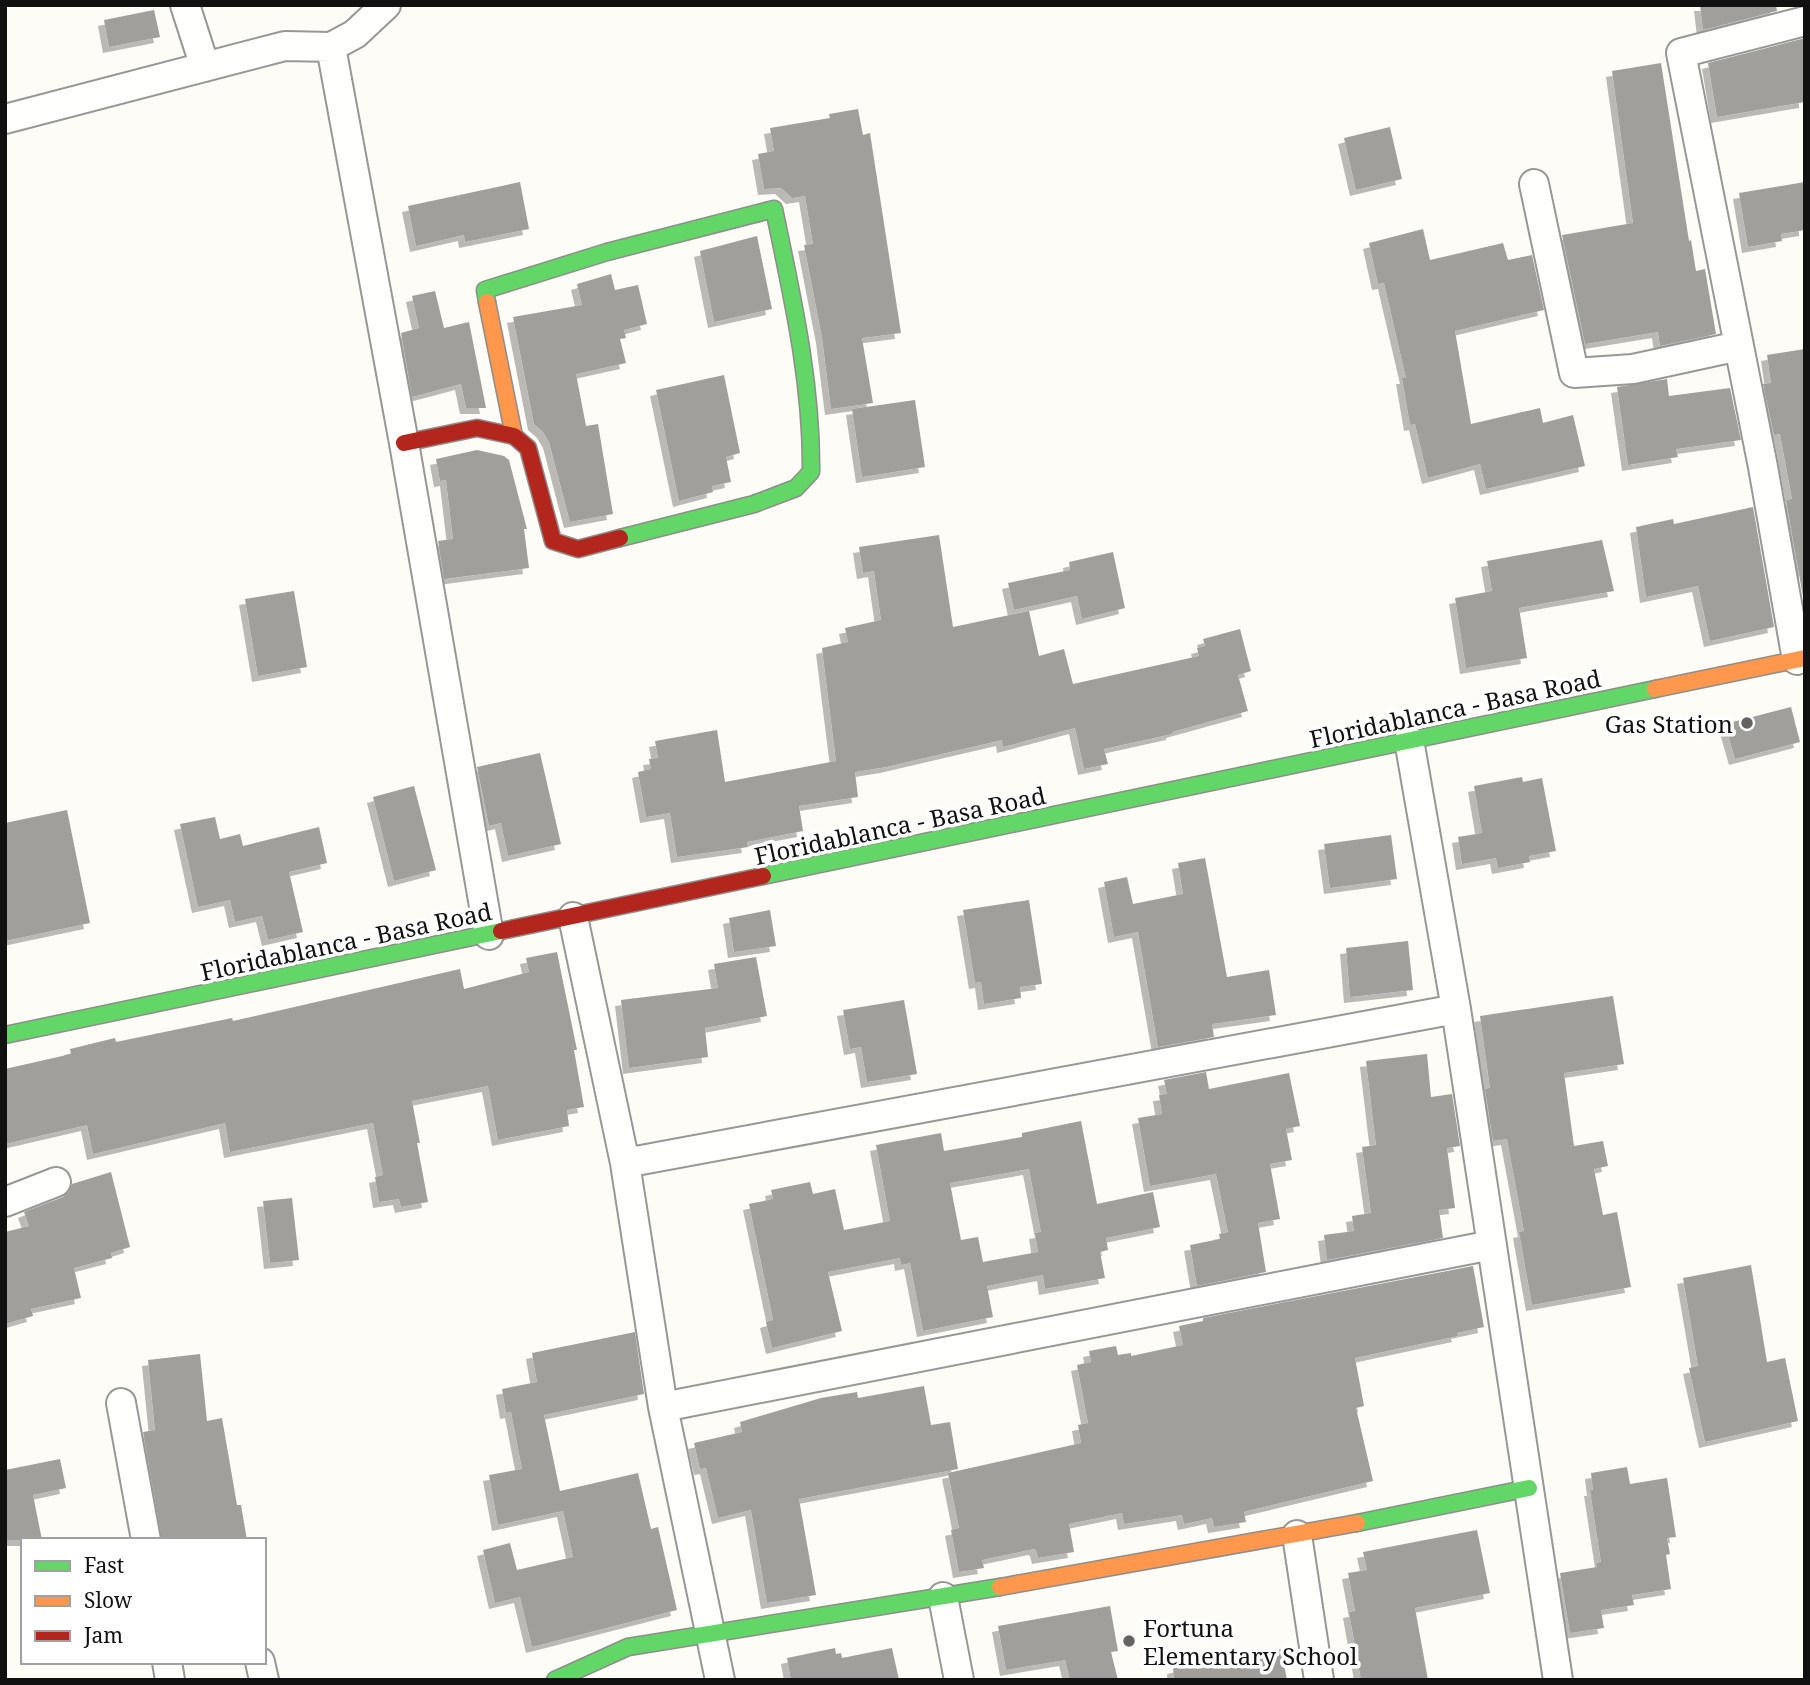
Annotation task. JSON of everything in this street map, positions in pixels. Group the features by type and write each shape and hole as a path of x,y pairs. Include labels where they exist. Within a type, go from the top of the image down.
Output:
{"street":[{"path":"185,5 205,67"},
{"path":"5,119 285,46 331,47 355,34 386,5"},
{"path":"1801,659 1681,53 1805,21"},
{"path":"331,47 404,443 489,935"},
{"path":"1534,184 1574,373 1633,369 1739,346"},
{"path":"404,443 477,428 514,436 528,448 553,541 578,549 754,504 796,488 811,472 812,440 797,325 774,209 607,251 485,290 514,436"},
{"name":"Floridablanca - Basa Road","path":"5,1035 1801,659"},
{"path":"1409,740 1456,1009 1558,1680"},
{"path":"573,918 625,1163 663,1407 720,1680"},
{"path":"625,1163 1456,1009"},
{"path":"5,1202 56,1182"},
{"path":"663,1407 1492,1245"},
{"path":"121,1403 146,1538"},
{"path":"555,1680 628,1647 943,1597 1297,1535 1529,1488"},
{"path":"1297,1535 1319,1680"},
{"path":"943,1597 959,1680"}],"building":[{"path":"1700,5 1776,5 1777,11 1703,30"},
{"path":"154,10 160,37 109,47 104,20"},
{"path":"1805,38 1805,102 1717,117 1708,63"},
{"path":"1661,63 1689,241 1691,240 1696,271 1705,269 1716,334 1660,346 1658,332 1585,344 1562,235 1633,223 1612,71"},
{"path":"858,109 863,135 870,133 901,333 862,338 873,403 831,409 822,337 804,245 813,244 805,196 792,198 781,188 764,189 758,154 774,151 770,128 830,118 829,114"},
{"path":"1390,127 1402,179 1356,190 1344,138"},
{"path":"520,182 529,229 465,242 464,235 416,246 408,206"},
{"path":"1805,182 1805,230 1781,234 1782,241 1748,247 1739,193"},
{"path":"1423,229 1430,260 1503,243 1508,260 1532,255 1544,310 1455,331 1471,424 1540,408 1543,423 1573,415 1585,466 1486,489 1480,464 1428,478 1415,424 1410,425 1402,378 1406,378 1384,283 1378,284 1369,243"},
{"path":"757,236 772,309 714,322 700,251"},
{"path":"611,274 615,290 638,285 647,324 624,330 626,338 620,339 626,363 576,374 586,426 598,424 613,514 570,522 549,442 534,424 513,317 582,305 577,284"},
{"path":"435,291 444,328 469,322 486,408 466,408 461,384 412,397 401,333 419,328 412,296"},
{"path":"1805,349 1805,608 1786,500 1792,499 1780,434 1774,435 1763,384 1771,383 1767,355"},
{"path":"724,375 740,453 726,457 731,482 712,486 713,492 679,501 656,390"},
{"path":"1667,379 1669,396 1730,388 1741,440 1676,449 1678,457 1628,465 1617,387"},
{"path":"915,400 925,467 862,477 852,409"},
{"path":"477,450 504,456 509,460 527,529 524,529 529,568 444,579 438,541 453,539 446,480 440,481 436,459"},
{"path":"1753,507 1774,627 1710,641 1698,586 1646,597 1636,527 1673,519 1674,524"},
{"path":"939,535 953,627 1029,611 1039,656 1064,649 1073,684 1199,656 1197,648 1205,646 1203,639 1240,629 1251,671 1238,675 1248,711 1172,734 1104,749 1108,764 1084,769 1075,728 1003,747 1002,740 855,772 858,797 799,806 803,831 747,842 748,847 677,857 670,813 646,817 638,772 651,769 649,759 658,758 655,741 717,730 725,782 836,761 822,648 848,642 845,628 881,620 874,571 863,573 859,547"},
{"path":"1602,540 1614,591 1519,608 1527,658 1466,668 1455,598 1492,591 1487,561"},
{"path":"1113,552 1125,608 1082,619 1077,596 1014,610 1008,583 1070,570 1069,562"},
{"path":"294,591 307,667 258,676 245,599"},
{"path":"1791,707 1800,742 1735,759 1725,724"},
{"path":"540,753 561,844 508,856 501,823 489,826 477,767"},
{"path":"1522,777 1523,782 1542,778 1556,851 1529,856 1530,862 1498,868 1496,858 1462,864 1458,837 1482,833 1474,786"},
{"path":"414,786 436,870 394,881 373,797"},
{"path":"67,810 90,923 5,941 5,823"},
{"path":"215,817 220,839 240,834 243,846 319,827 327,863 289,872 303,932 268,940 262,916 235,922 230,900 198,907 180,824"},
{"path":"1391,835 1397,879 1330,888 1324,844"},
{"path":"1205,858 1227,977 1269,970 1276,1015 1212,1024 1214,1037 1158,1047 1138,932 1114,937 1104,882 1127,877 1133,904 1183,894 1178,863"},
{"path":"1029,900 1042,984 1020,987 1021,998 984,1004 981,982 975,983 963,910"},
{"path":"770,910 776,946 734,952 729,918"},
{"path":"1408,941 1413,990 1350,997 1346,948"},
{"path":"557,952 577,1050 574,1050 584,1107 567,1110 569,1126 498,1140 488,1086 412,1101 428,1202 401,1207 399,1199 379,1202 375,1177 383,1175 373,1123 230,1152 225,1123 93,1154 87,1125 5,1144 5,1069 71,1054 70,1049 115,1038 116,1042 232,1018 233,1021 460,969 464,989 529,972 526,958"},
{"path":"756,957 767,1016 705,1028 708,1057 629,1068 621,1000 718,988 714,964"},
{"path":"1613,996 1624,1064 1564,1073 1574,1146 1603,1141 1608,1166 1594,1169 1603,1215 1617,1212 1631,1287 1532,1305 1519,1232 1524,1231 1507,1139 1493,1141 1485,1089 1490,1088 1480,1016"},
{"path":"904,1000 917,1074 867,1082 861,1047 850,1049 843,1010"},
{"path":"1427,1054 1431,1097 1452,1094 1460,1146 1447,1148 1455,1208 1439,1210 1443,1238 1327,1260 1324,1235 1354,1231 1352,1216 1371,1213 1362,1147 1376,1145 1366,1061"},
{"path":"1206,1072 1209,1089 1289,1073 1300,1126 1286,1129 1292,1160 1270,1164 1280,1219 1258,1223 1266,1272 1197,1286 1190,1245 1220,1239 1219,1234 1228,1232 1216,1174 1150,1186 1138,1118 1162,1114 1159,1095 1167,1094 1164,1080"},
{"path":"1081,1121 1097,1204 1153,1192 1160,1227 1106,1238 1108,1250 1100,1252 1105,1278 1045,1289 1043,1275 987,1286 993,1317 923,1331 910,1263 901,1265 900,1258 828,1272 842,1331 772,1348 766,1322 773,1320 749,1204 773,1199 771,1190 810,1182 813,1194 835,1189 844,1230 890,1221 876,1145 941,1133 944,1151 1022,1137 1022,1133","holes":["1029,1169 1041,1232 1035,1233 1038,1252 983,1262 978,1237 961,1240 950,1183"]},
{"path":"111,1172 130,1247 111,1253 112,1258 74,1268 81,1298 31,1309 33,1316 5,1324 5,1232 29,1226 24,1212 63,1197 72,1184"},
{"path":"292,1198 299,1260 270,1263 263,1201"},
{"path":"1751,1265 1767,1362 1785,1358 1798,1421 1705,1442 1689,1368 1698,1366 1683,1278"},
{"path":"1473,1266 1484,1327 1457,1333 1458,1336 1355,1358 1364,1406 1356,1408 1373,1481 1247,1511 1244,1512 1246,1522 1214,1527 1212,1518 1184,1524 1182,1515 1124,1524 1122,1513 1069,1524 1074,1552 1038,1558 1034,1549 982,1560 984,1568 959,1572 951,1530 959,1528 948,1473 1081,1443 1078,1425 1088,1423 1077,1365 1091,1362 1089,1351 1116,1346 1118,1355 1131,1353 1131,1356 1183,1345 1179,1326 1203,1321 1203,1318"},
{"path":"635,1332 644,1394 544,1415 560,1491 638,1473 651,1529 658,1527 677,1610 532,1647 520,1597 495,1603 483,1550 510,1543 517,1570 573,1557 563,1511 498,1525 489,1475 522,1469 511,1412 506,1413 502,1389 537,1382 532,1353"},
{"path":"200,1354 207,1421 222,1418 237,1505 241,1505 247,1538 162,1538 143,1432 155,1430 148,1360"},
{"path":"924,1386 931,1425 950,1422 958,1469 799,1499 816,1595 767,1603 751,1510 718,1518 706,1468 700,1469 694,1443 742,1432 740,1422 821,1398 857,1392 858,1398"},
{"path":"60,1459 66,1488 33,1495 42,1538 5,1540 5,1470"},
{"path":"1627,1467 1630,1484 1667,1478 1676,1537 1667,1538 1670,1554 1666,1555 1671,1589 1632,1595 1634,1605 1601,1610 1604,1628 1570,1633 1560,1573 1597,1567 1596,1563 1601,1562 1590,1490 1593,1490 1591,1473"},
{"path":"1477,1530 1490,1593 1415,1608 1428,1680 1361,1680 1349,1612 1355,1611 1348,1573 1367,1570 1363,1552"},
{"path":"1110,1606 1118,1651 1111,1652 1118,1680 1070,1680 1065,1660 1006,1670 998,1626"},
{"path":"835,1648 836,1654 841,1653 842,1658 892,1648 899,1680 791,1680 787,1658"},
{"path":"1281,1649 1287,1680 1174,1680 1173,1668 1244,1653 1244,1657"}],"traffic: fast":[{"path":"487,302 485,290 607,252 774,209 804,372 811,472 796,488 754,504 620,538"},
{"path":"763,876 1655,689"},
{"path":"5,1035 501,931"},
{"path":"1357,1523 1529,1488"},
{"path":"555,1680 628,1647 1000,1587"}],"traffic: slow":[{"path":"487,302 514,436"},
{"path":"1655,689 1805,658"},
{"path":"1000,1587 1357,1523"}],"traffic: jam":[{"path":"404,443 477,428 514,436 528,448 553,541 578,549 620,538"},
{"path":"501,931 763,876"}],"place":[{"name":"Gas Station","path":"1747,723"},
{"name":"Fortuna Elementary School","path":"1129,1641"}]}
